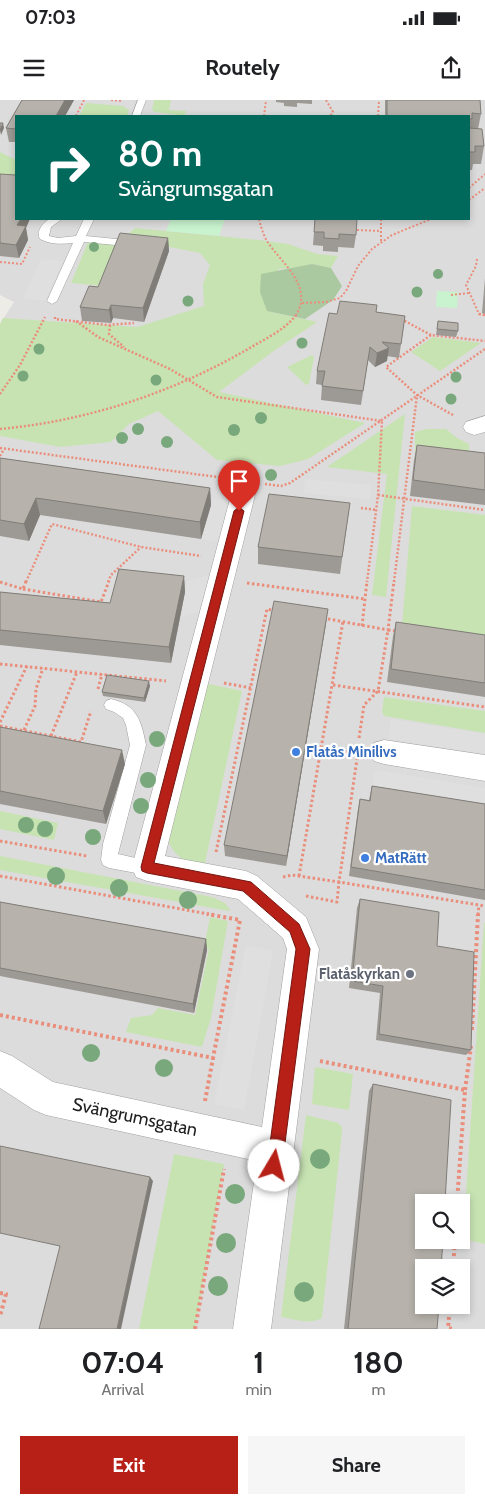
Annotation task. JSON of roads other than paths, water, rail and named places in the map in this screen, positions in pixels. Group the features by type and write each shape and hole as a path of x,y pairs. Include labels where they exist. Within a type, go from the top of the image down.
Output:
{"street":[{"path":"244,486 147,867 246,886 294,928 303,949 252,1329"},
{"path":"367,753 485,768"},
{"name":"Svängrumsgatan","path":"0,1068 46,1098 277,1148"}],"lane":[{"path":"136,115 142,100"},
{"path":"56,220 46,227 44,237 49,240 80,239 146,245"},
{"path":"52,301 90,220"},
{"path":"111,705 121,706 130,714 136,730 138,744 111,844 109,860 147,867"}],"place":[{"name":"Flatås Minilivs","path":"296,752"},
{"name":"MatRätt","path":"365,858"},
{"name":"Flatåskyrkan","path":"410,974"}]}
